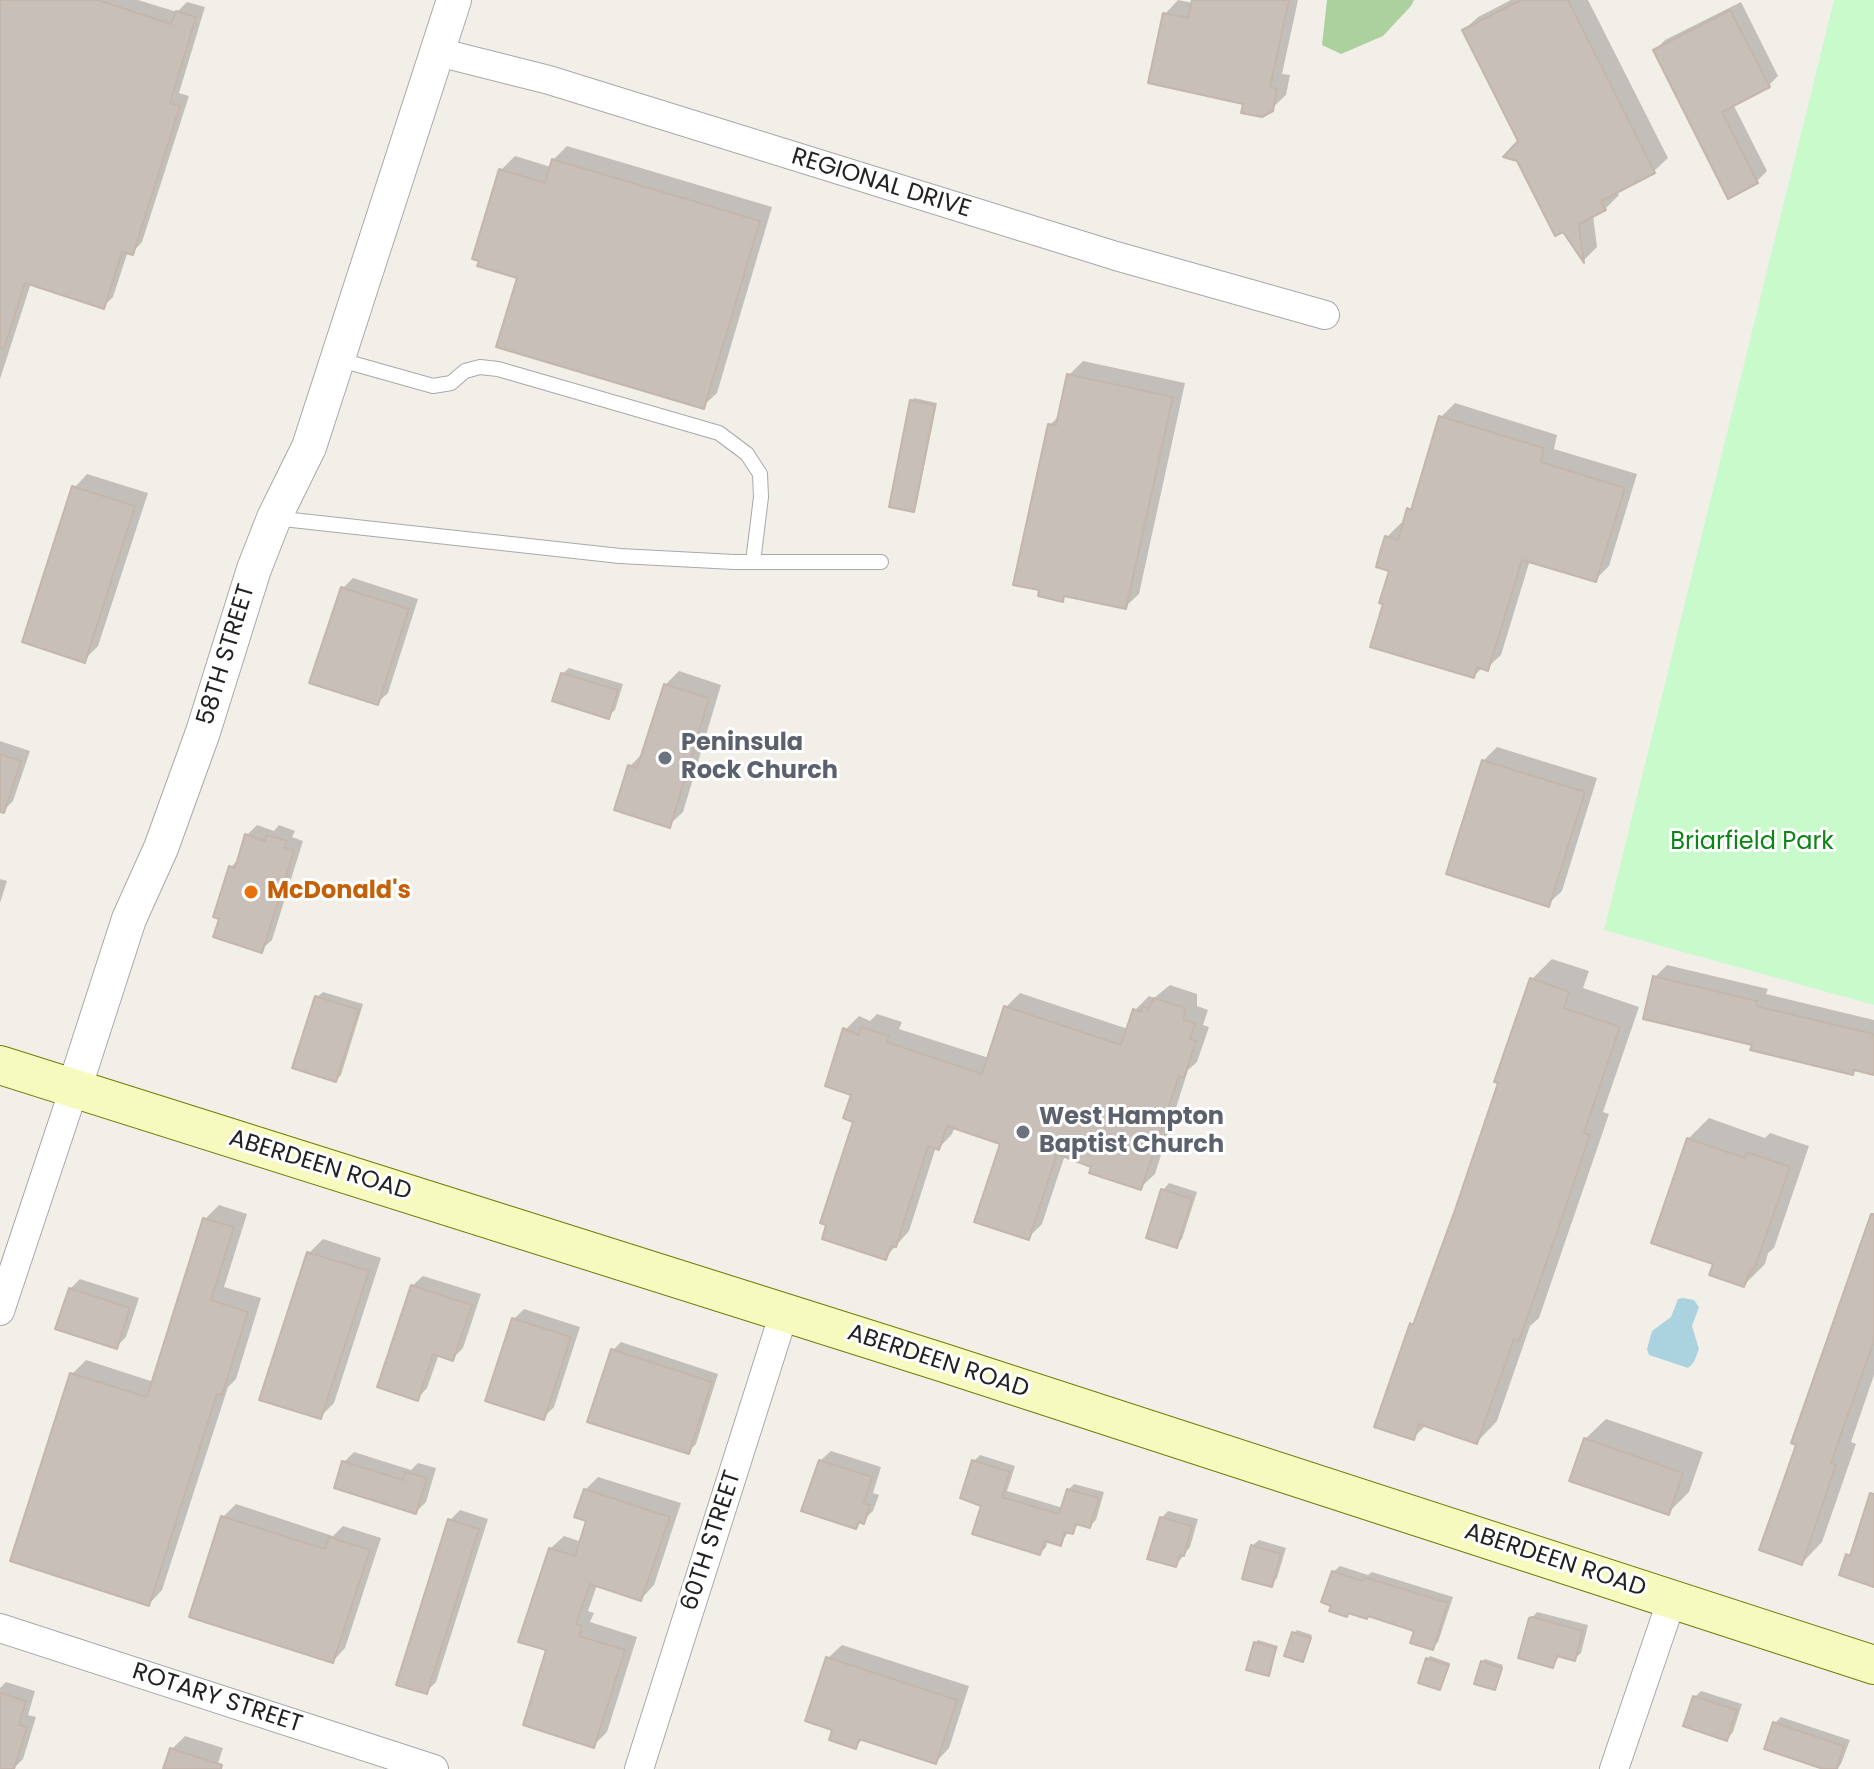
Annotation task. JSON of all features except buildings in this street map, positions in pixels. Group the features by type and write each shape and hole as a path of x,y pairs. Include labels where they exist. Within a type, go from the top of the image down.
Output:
{"main road":[{"name":"ABERDEEN ROAD","path":"0,1065 784,1313 1874,1665"}],"street":[{"name":"58TH STREET","path":"0,1311 129,919 161,848 203,732 254,569 274,518 309,447 454,0"},
{"name":"REGIONAL DRIVE","path":"438,52 549,80 1116,256 1325,315"},
{"name":"60TH STREET","path":"639,1769 784,1313"},
{"path":"1614,1769 1672,1599"},
{"name":"ROTARY STREET","path":"0,1628 434,1769"}],"lane":[{"path":"337,359 433,386 451,383 465,371 480,367 498,369 719,433 747,454 760,474 761,497 753,562"},
{"path":"274,518 620,556 753,562 881,562"}],"green space":[{"path":"1327,0 1414,0 1383,36 1341,54 1322,45"},
{"name":"Briarfield Park","path":"1834,0 1874,0 1874,1005 1604,930"}],"water":[{"path":"1678,1299 1694,1300 1699,1307 1692,1326 1699,1349 1688,1368 1649,1355 1647,1349 1652,1331 1671,1317"}],"place":[{"name":"Peninsula Rock Church","path":"665,758"},
{"name":"McDonald's","path":"251,892"},
{"name":"West Hampton Baptist Church","path":"1023,1132"}]}
